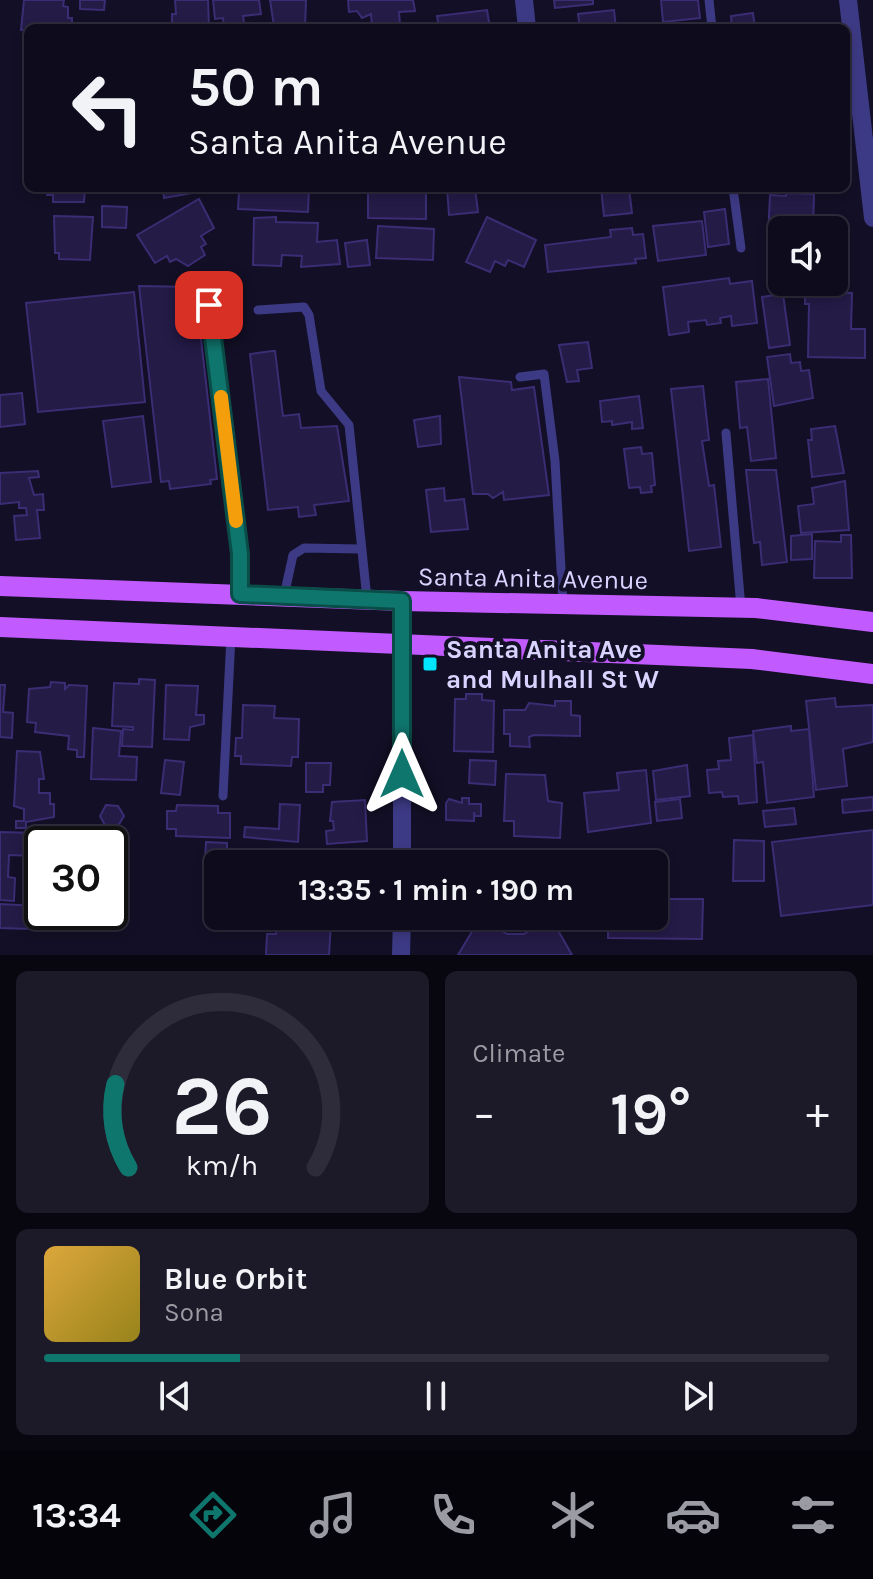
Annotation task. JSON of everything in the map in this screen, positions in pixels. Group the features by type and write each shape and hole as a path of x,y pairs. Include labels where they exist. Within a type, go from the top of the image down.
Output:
{"main road":[{"name":"Santa Anita Avenue","path":"0,586 402,601 741,608 873,622"},
{"path":"0,627 752,659 873,674"}],"street":[{"path":"524,0 527,24"},
{"path":"848,0 873,218"},
{"path":"402,601 402,850"},
{"path":"401,955 402,930"}],"lane":[{"path":"709,0 712,24"},
{"path":"734,192 741,248"},
{"path":"205,277 240,554 240,594"},
{"path":"258,310 304,307 309,315 321,391 349,425 367,599"},
{"path":"520,377 544,374 555,461 563,604"},
{"path":"726,433 741,608"},
{"path":"284,596 293,555 304,548 361,549"},
{"path":"223,796 231,636"}],"building":[{"path":"24,0 64,0 63,6 68,7 68,18 72,18 72,24 24,24 24,30 21,30"},
{"path":"80,0 105,0 104,10 80,9"},
{"path":"175,0 208,0 209,24 172,24 172,14 176,14"},
{"path":"213,0 259,0 261,14 243,16 244,24 224,24 223,18 215,19"},
{"path":"270,0 306,0 305,24 274,24"},
{"path":"348,0 413,0 415,11 399,12 400,24 372,24 371,14 362,18 357,11 349,12"},
{"path":"554,0 593,0 593,4 555,8"},
{"path":"661,0 698,0 700,18 663,22"},
{"path":"487,10 489,24 438,24 437,16"},
{"path":"614,10 616,24 579,24 578,14"},
{"path":"753,13 754,24 732,24 731,16"},
{"path":"47,192 85,192 84,202 53,202 53,195 47,195"},
{"path":"163,192 198,192 164,198"},
{"path":"239,192 309,192 308,212 238,209"},
{"path":"368,192 426,192 426,219 368,218"},
{"path":"447,192 476,192 478,212 449,215"},
{"path":"601,192 629,192 632,213 604,216"},
{"path":"786,193 814,194 813,216 769,216 770,195 786,196"},
{"path":"199,199 214,228 201,236 206,244 201,247 205,255 188,266 176,259 170,262 167,256 155,263 137,235"},
{"path":"102,206 127,207 126,228 102,227"},
{"path":"725,209 729,244 708,247 704,212"},
{"path":"54,216 93,217 90,260 59,259 59,253 55,253"},
{"path":"276,217 276,222 318,223 317,242 337,240 340,264 301,267 302,256 282,255 281,266 253,265 254,218"},
{"path":"487,217 536,240 524,267 508,260 505,266 495,261 490,272 466,262"},
{"path":"702,221 706,255 658,261 653,226"},
{"path":"378,226 434,229 433,260 376,258"},
{"path":"632,228 633,235 643,234 646,258 635,259 636,263 548,272 545,245 611,237 610,230"},
{"path":"367,240 370,265 348,267 345,243"},
{"path":"729,278 730,284 752,281 757,323 732,326 731,316 720,318 721,323 707,325 706,320 688,322 689,332 669,335 663,287"},
{"path":"139,286 195,287 217,479 210,480 211,484 170,489 169,481 161,482"},
{"path":"134,292 145,402 38,412 26,303"},
{"path":"848,293 852,293 851,329 865,329 865,358 808,357 809,304 805,304 805,296 848,296"},
{"path":"783,296 790,345 769,348 762,297"},
{"path":"588,342 592,368 577,370 579,381 567,382 559,345"},
{"path":"275,351 283,416 299,414 301,428 337,426 349,501 314,505 316,515 299,517 298,507 268,510 250,354"},
{"path":"790,354 791,363 800,362 801,371 809,370 813,398 774,406 767,357"},
{"path":"459,377 511,382 512,390 534,387 549,495 504,500 503,492 493,498 488,494 473,494"},
{"path":"768,379 776,458 751,461 747,427 740,428 736,382"},
{"path":"703,386 709,440 702,441 709,486 714,485 721,547 689,551 671,389"},
{"path":"22,393 25,424 0,427 0,395"},
{"path":"639,396 643,428 632,429 632,422 612,425 612,421 602,422 600,401"},
{"path":"143,416 151,482 112,487 103,421"},
{"path":"440,416 441,444 418,447 414,420"},
{"path":"835,426 844,473 812,477 808,440 812,440 811,429"},
{"path":"641,447 642,454 652,453 655,485 651,486 652,492 641,493 640,487 629,488 624,449"},
{"path":"746,470 776,470 787,562 762,565 760,542 754,543"},
{"path":"38,471 39,477 29,478 34,495 43,494 44,510 37,510 40,538 16,540 14,516 27,515 26,508 19,508 19,502 0,504 0,473"},
{"path":"845,481 849,530 801,533 798,506 814,504 812,488"},
{"path":"444,488 445,501 464,499 468,529 431,532 426,490"},
{"path":"812,534 812,559 791,560 791,536"},
{"path":"841,535 851,535 852,578 814,578 815,541 841,542"},
{"path":"139,679 155,680 152,747 122,746 123,729 133,730 133,727 112,726 114,683 139,684"},
{"path":"51,682 65,683 65,689 69,685 87,686 84,757 77,757 77,750 68,749 69,736 35,732 36,723 27,722 29,689 50,687"},
{"path":"0,685 5,685 3,712 13,713 12,738 0,737"},
{"path":"166,685 198,686 196,715 204,715 204,724 190,727 189,740 164,739"},
{"path":"466,694 482,694 482,700 494,701 493,752 454,751 455,699 466,699"},
{"path":"835,698 836,707 873,705 873,742 843,749 847,786 816,790 806,701"},
{"path":"555,701 571,701 571,715 580,716 580,736 534,735 529,737 530,747 510,746 510,734 504,734 504,710 525,710 529,703 555,706"},
{"path":"243,705 275,706 274,718 299,719 298,757 292,757 291,766 241,764 241,756 235,756 236,738 242,738"},
{"path":"791,726 791,731 809,729 814,797 767,803 763,762 757,763 753,731"},
{"path":"93,728 121,731 119,756 137,757 136,780 91,779"},
{"path":"753,735 757,802 739,804 738,796 723,797 722,792 709,793 707,770 719,769 718,761 731,760 729,738"},
{"path":"17,751 40,752 44,779 39,779 39,793 50,793 54,817 26,822 24,828 16,828 16,821 24,821 24,809 14,806"},
{"path":"165,760 184,762 180,795 161,793"},
{"path":"470,760 496,761 495,785 469,783"},
{"path":"306,763 331,763 330,785 323,785 323,792 306,792"},
{"path":"687,765 690,796 656,800 653,771"},
{"path":"646,770 651,823 588,832 584,793 619,790 617,773"},
{"path":"506,774 545,775 548,801 562,803 560,838 514,836 514,821 504,821"},
{"path":"873,797 873,810 843,813 842,800"},
{"path":"462,798 469,798 469,804 481,804 481,816 475,816 474,812 474,821 446,820 446,803 449,799 462,803"},
{"path":"680,799 682,818 657,821 655,802"},
{"path":"365,800 367,841 327,844 326,831 334,830 333,821 330,821 332,802"},
{"path":"280,804 300,805 298,842 244,837 245,827 279,829"},
{"path":"106,805 118,806 124,816 118,826 105,826 100,816"},
{"path":"177,805 218,806 218,813 230,813 230,838 176,836 176,829 167,829 167,811 176,811"},
{"path":"794,808 796,824 765,827 763,811"},
{"path":"873,830 873,905 781,916 772,842"},
{"path":"0,832 24,833 24,856 9,855 8,877 15,878 14,901 0,900"},
{"path":"734,840 764,841 764,881 733,881"},
{"path":"206,842 227,843 227,850 206,850"},
{"path":"668,899 703,899 702,939 608,938 608,930 668,930"},
{"path":"0,904 24,905 24,929 0,928"},
{"path":"276,930 331,930 329,955 266,955 267,934 276,934"},
{"path":"473,930 524,934 531,930 558,930 572,955 458,955"}],"slow traffic":[{"path":"221,397 236,521"}],"place":[{"name":"Santa Anita Ave and Mulhall St W","path":"430,664"}],"route":[{"path":"209,305 240,554 240,594 402,601 402,774"}]}
